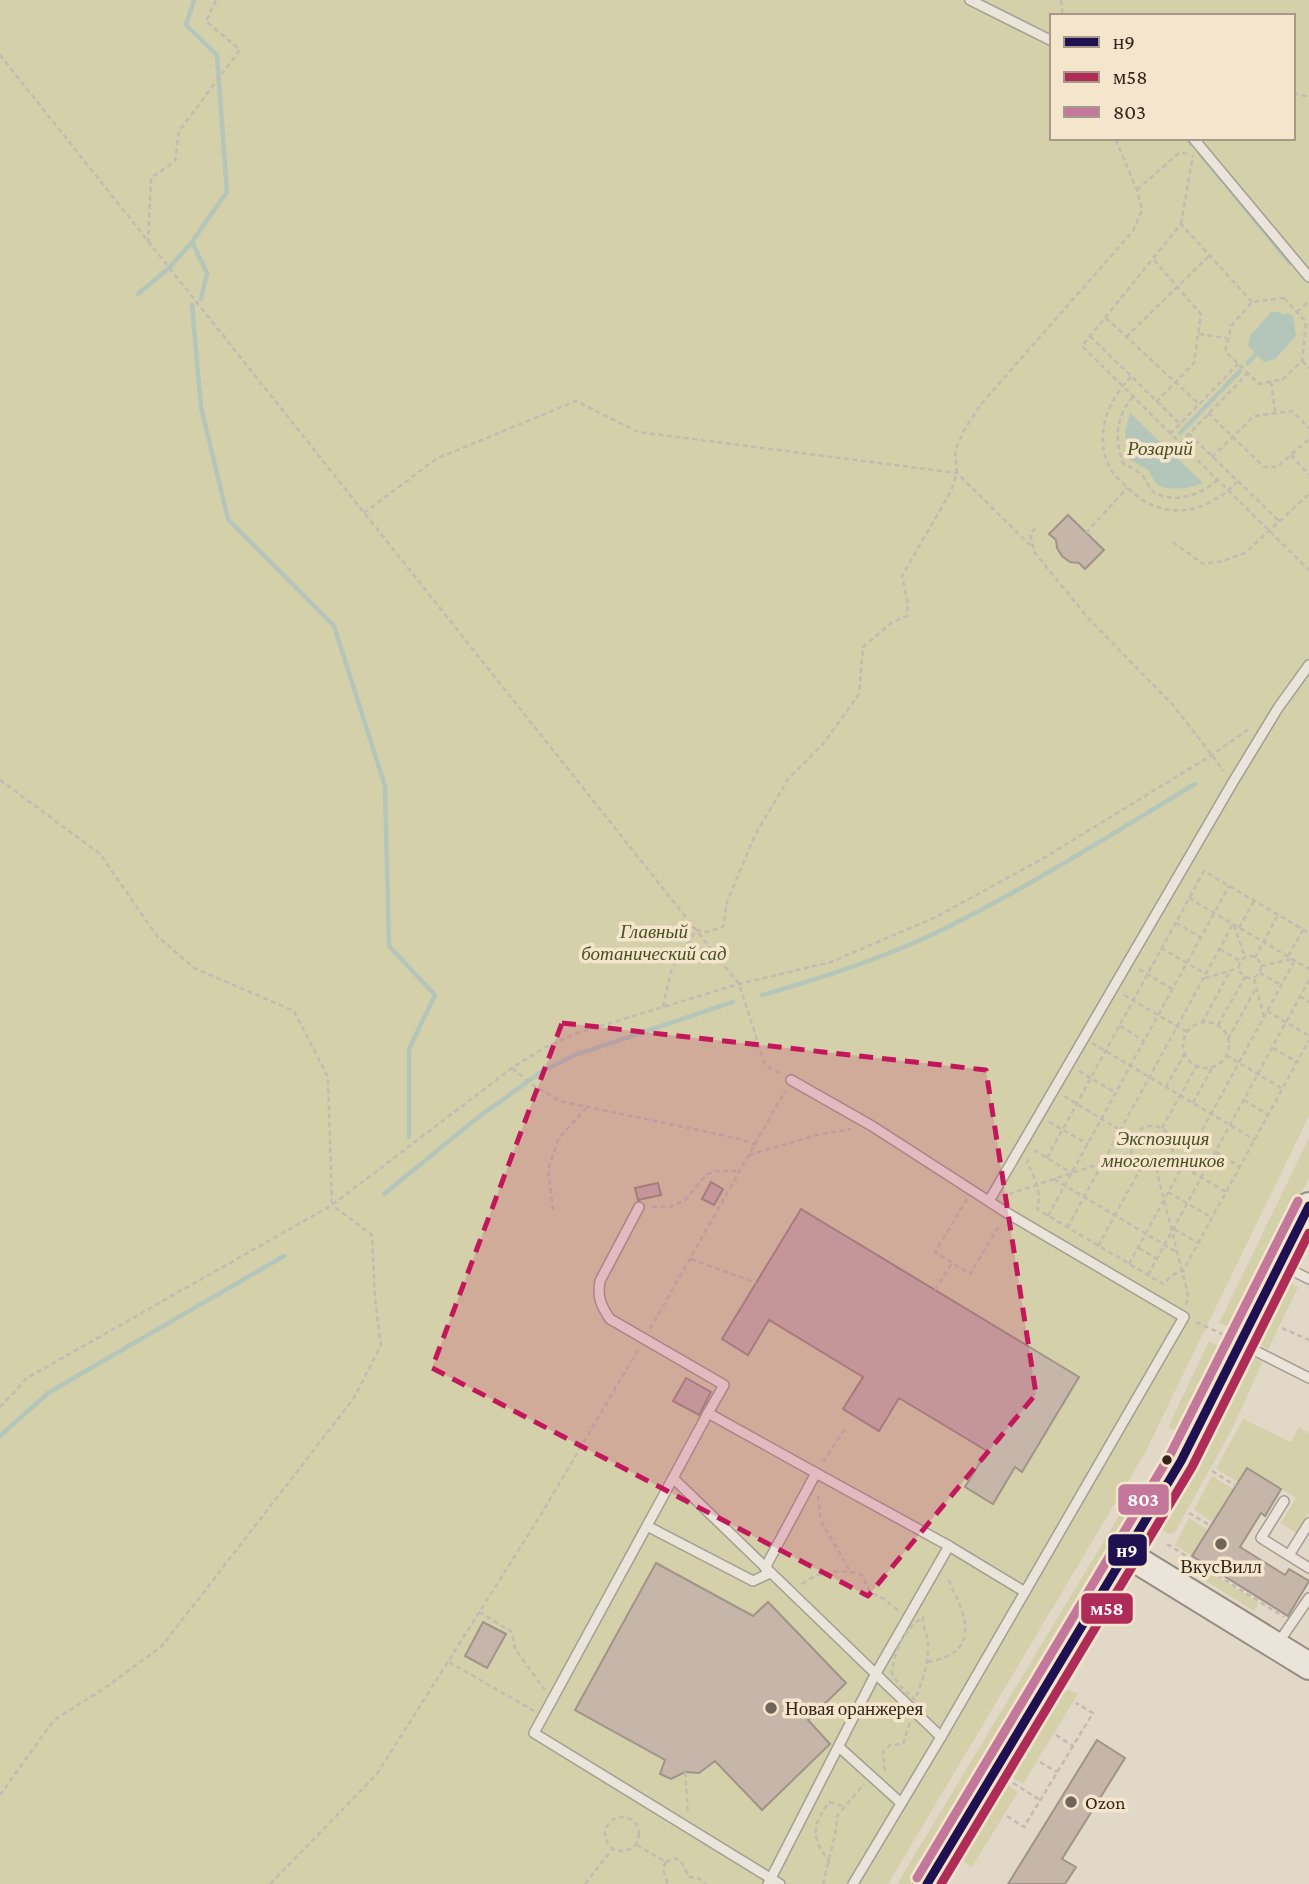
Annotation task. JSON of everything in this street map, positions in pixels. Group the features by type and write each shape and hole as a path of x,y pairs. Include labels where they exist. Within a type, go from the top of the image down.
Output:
{"main road":[{"path":"927,1884 1181,1461 1309,1206"},
{"path":"1127,1555 1309,1666"}],"lane":[{"path":"970,0 1050,40"},
{"path":"1195,140 1309,277"},
{"path":"989,1201 1233,782 1278,708 1309,665"},
{"path":"791,1080 872,1126 1007,1213 1184,1317 853,1884"},
{"path":"639,1207 600,1281 598,1292 601,1306 610,1319 724,1385 534,1733 770,1881 780,1884"},
{"path":"1280,1265 1309,1279"},
{"path":"1241,1343 1309,1378"},
{"path":"708,1413 949,1546 1025,1592"},
{"path":"647,1525 753,1581 767,1570 816,1473"},
{"path":"673,1478 941,1737"},
{"path":"1284,1501 1261,1538 1309,1568"},
{"path":"1289,1555 1309,1523"},
{"path":"770,1881 876,1675 949,1546"},
{"path":"1276,1646 1309,1598"},
{"path":"839,1747 901,1803"}],"path":[{"path":"148,243 151,178 175,161 179,131 240,50 206,21 216,0"},
{"path":"0,55 739,984 765,1065 791,1080 691,1259 540,1516 377,1774 270,1884"},
{"path":"696,930 706,932 723,927 727,902 755,835 788,779 824,743 859,694 863,647 891,623 907,615 908,604 902,576 951,491 957,474 955,451 964,430 982,403 1133,231 1142,210 1137,190 1116,140"},
{"path":"1137,190 1179,153 1193,155 1181,224 1082,346 1309,570"},
{"path":"1181,224 1252,302"},
{"path":"1126,337 1209,256"},
{"path":"1153,260 1201,314 1194,363 1156,402"},
{"path":"1284,298 1297,312 1306,322 1302,361 1283,379 1259,384 1225,351 1231,326 1252,302 1284,298"},
{"path":"1297,312 1309,301"},
{"path":"1106,318 1199,404"},
{"path":"1199,334 1228,338"},
{"path":"1090,337 1180,424"},
{"path":"1302,361 1309,368"},
{"path":"1170,434 1238,364"},
{"path":"1180,443 1248,373"},
{"path":"1131,377 1114,396 1106,414 1104,446 1112,473 1127,488 1142,502 1155,508 1189,510 1207,505 1238,481"},
{"path":"1271,382 1275,412"},
{"path":"1133,397 1120,417 1117,432 1123,463 1135,469 1152,491 1159,494 1187,496 1203,491 1217,480"},
{"path":"365,513 436,459 576,401 638,432 957,474 1034,549 1088,618 1172,705 1233,782"},
{"path":"1212,457 1254,415 1292,411 1309,428"},
{"path":"1209,414 1264,467 1277,467 1309,439"},
{"path":"1189,434 1279,521"},
{"path":"1291,455 1309,475"},
{"path":"1086,533 1127,488"},
{"path":"1173,542 1203,564 1223,561 1244,553 1309,494"},
{"path":"1034,549 1030,535 1035,528"},
{"path":"0,1407 27,1378 332,1205 512,1068 544,1048 574,1034 739,984 831,962 936,917 1042,859 1212,755 1278,708"},
{"path":"0,780 100,854 157,936 194,968 294,1011 328,1077 332,1205"},
{"path":"1047,1158 1204,871 1309,933"},
{"path":"1048,1216 1229,886"},
{"path":"1189,898 1309,969"},
{"path":"1239,928 1254,901"},
{"path":"1255,957 1278,915"},
{"path":"1176,922 1200,937"},
{"path":"1068,1228 1234,924"},
{"path":"1234,924 1245,957"},
{"path":"663,1007 671,971 696,930"},
{"path":"1129,1264 1281,985 1303,930"},
{"path":"1161,948 1205,976 1238,968"},
{"path":"1220,949 1240,961"},
{"path":"1238,968 1245,957 1255,957"},
{"path":"1255,957 1261,966"},
{"path":"1261,966 1291,958"},
{"path":"1254,978 1261,966"},
{"path":"1137,967 1172,989"},
{"path":"1238,968 1245,977 1254,978"},
{"path":"1202,1023 1230,971"},
{"path":"1259,972 1281,985"},
{"path":"1218,1025 1245,977"},
{"path":"1254,978 1264,1016"},
{"path":"1148,1275 1309,980"},
{"path":"1193,1103 1213,1066 1226,1055 1228,1039 1256,988"},
{"path":"1122,993 1187,1032"},
{"path":"1300,996 1309,1002"},
{"path":"1027,1163 1037,1184 1037,1209 1163,1284 1183,1271 1309,1038 1267,1011"},
{"path":"1213,1066 1196,1065 1185,1053 1187,1032 1202,1023 1218,1025 1228,1039"},
{"path":"1119,1026 1144,1041"},
{"path":"1092,1043 1255,1140"},
{"path":"1272,1048 1297,1062"},
{"path":"1166,1087 1185,1053"},
{"path":"1226,1055 1283,1089"},
{"path":"1162,1128 1196,1065"},
{"path":"512,1068 534,1086 560,1101 740,1139 756,1145"},
{"path":"1077,1070 1116,1093"},
{"path":"1063,1096 1133,1138"},
{"path":"1243,1100 1268,1115"},
{"path":"553,1210 548,1169 559,1138 588,1107"},
{"path":"1049,1122 1088,1144"},
{"path":"749,1155 817,1135 872,1126"},
{"path":"1145,1127 1162,1128 1169,1134 1172,1142 1170,1159 1156,1168 1142,1166 1132,1153 1133,1138 1145,1127"},
{"path":"1034,1150 1072,1173"},
{"path":"1215,1152 1240,1167"},
{"path":"989,1201 1132,1153"},
{"path":"1170,1159 1226,1192"},
{"path":"1098,1246 1142,1166"},
{"path":"1156,1168 1188,1295"},
{"path":"639,1207 670,1207 685,1200 706,1175 715,1171 740,1171"},
{"path":"1054,1179 1178,1253"},
{"path":"972,1190 935,1252 970,1274 1007,1213"},
{"path":"1168,1192 1212,1218"},
{"path":"0,1795 54,1720 102,1690 162,1646 354,1398 381,1345 375,1298 372,1235 332,1205"},
{"path":"1173,1229 1198,1243"},
{"path":"1138,1247 1157,1259"},
{"path":"691,1259 756,1283"},
{"path":"936,1290 952,1263"},
{"path":"1184,1317 1241,1343"},
{"path":"1282,1328 1309,1340"},
{"path":"816,1473 846,1427"},
{"path":"1212,1471 1236,1486"},
{"path":"811,1498 818,1496 821,1521 850,1571"},
{"path":"1189,1513 1211,1526"},
{"path":"1167,1544 1293,1622"},
{"path":"799,1587 811,1577 844,1569 862,1575 870,1592 900,1612 905,1602"},
{"path":"928,1662 943,1660 954,1652 964,1641 967,1629 944,1572"},
{"path":"923,1617 910,1625 895,1652 892,1673 899,1685 915,1700 928,1662 929,1640 922,1627 925,1609"},
{"path":"480,1612 512,1632 515,1649 543,1689 554,1697"},
{"path":"448,1662 543,1717"},
{"path":"1007,1816 1024,1827 1093,1713 1076,1703"},
{"path":"823,1884 830,1863 837,1815 871,1776 886,1770 882,1760 883,1751 890,1745 903,1744 911,1721"},
{"path":"1056,1735 1073,1746"},
{"path":"1040,1762 1057,1772"},
{"path":"685,1772 689,1828"},
{"path":"995,1772 1040,1800"},
{"path":"830,1863 816,1843 816,1820 829,1802 845,1807"},
{"path":"621,1816 634,1821 639,1828 636,1844 629,1850 613,1848 606,1837 606,1830 614,1818 621,1816"},
{"path":"636,1844 666,1862"},
{"path":"585,1884 613,1848"},
{"path":"668,1884 663,1870 666,1862 675,1858 682,1863 689,1877 698,1878 706,1884"}],"highlighted area":[{"path":"562,1023 986,1070 1036,1394 868,1596 432,1368"}],"green space":[{"name":"Главный ботанический сад","path":"0,0 1309,0 1309,1116 1145,1453 888,1884 0,1884"},
{"path":"1309,1138 1309,1178 1237,1322 1228,1326 1219,1323"},
{"path":"1291,1284 1298,1287 1268,1350 1261,1345 1265,1321 1280,1294"},
{"path":"1209,1341 1219,1346 1221,1353 1203,1392 1176,1431 1168,1427"},
{"path":"1254,1358 1263,1361 1233,1427 1175,1532 1169,1534 1157,1527 1193,1467 1244,1364"},
{"path":"1243,1419 1291,1442 1299,1427 1309,1433 1309,1512 1296,1533 1281,1523 1296,1498 1247,1468 1238,1482 1216,1469"},
{"path":"1212,1476 1233,1489 1213,1522 1194,1510"},
{"path":"1122,1511 1127,1514 1121,1523 1128,1528 914,1884 897,1884"},
{"path":"1189,1518 1208,1530 1192,1556 1175,1545"},
{"path":"1211,1573 1259,1603 1254,1611 1206,1581"},
{"path":"1068,1690 1078,1694 1023,1784 1009,1776 1059,1694"},
{"path":"1005,1783 1018,1792 972,1867 962,1860 962,1854"}],"shaded area":[{"path":"1271,312 1293,316 1296,336 1275,359 1264,362 1248,346 1250,336"},
{"path":"1130,413 1203,483 1180,489 1162,487 1157,485 1148,470 1129,459 1125,431"}],"building":[{"path":"1068,515 1104,550 1085,569 1079,563 1070,562 1062,556 1056,540 1049,534"},
{"path":"711,1182 723,1189 714,1205 702,1199"},
{"path":"658,1183 661,1195 638,1200 635,1188"},
{"path":"801,1209 1079,1377 1022,1472 1015,1467 993,1504 965,1487 987,1451 899,1398 879,1431 843,1409 863,1377 769,1320 748,1355 722,1339"},
{"path":"686,1378 711,1392 699,1415 673,1401"},
{"path":"1247,1468 1281,1489 1265,1516 1261,1513 1240,1547 1285,1575 1289,1569 1309,1581 1288,1616 1192,1556"},
{"path":"656,1563 753,1616 768,1602 846,1683 808,1720 830,1744 762,1810 715,1761 699,1773 685,1772 671,1779 660,1774 665,1760 575,1710"},
{"path":"483,1622 506,1634 487,1668 465,1656"},
{"path":"1097,1740 1125,1758 1062,1859 1076,1867 1065,1884 1008,1884"}],"waterway":[{"path":"138,294 169,268 192,242 227,192 217,55 186,25 194,0"},
{"path":"1188,140 1191,144"},
{"path":"1199,152 1290,263"},
{"path":"192,242 207,273 201,299"},
{"path":"192,305 201,407 228,519 334,626 385,786 389,946 435,995 409,1049 409,1137"},
{"path":"1248,363 1256,354"},
{"path":"1180,433 1240,371"},
{"path":"762,995 853,967 942,930 1038,878 1195,784"},
{"path":"384,1194 476,1119 541,1072 575,1055 733,1002"},
{"path":"0,1436 48,1393 284,1256"}],"transit line":[{"name":"803","path":"917,1878 1170,1455 1298,1201"},
{"name":"н9","path":"927,1884 1181,1461 1309,1206"},
{"name":"м58","path":"941,1884 1192,1467 1309,1233"}],"place":[{"name":"ВкусВилл","path":"1221,1544"},
{"name":"Новая оранжерея","path":"771,1708"},
{"name":"Ozon","path":"1071,1802"}],"park label":[{"name":"Розарий","path":"1160,448"},
{"name":"Экспозиция многолетников","path":"1163,1149"}]}
